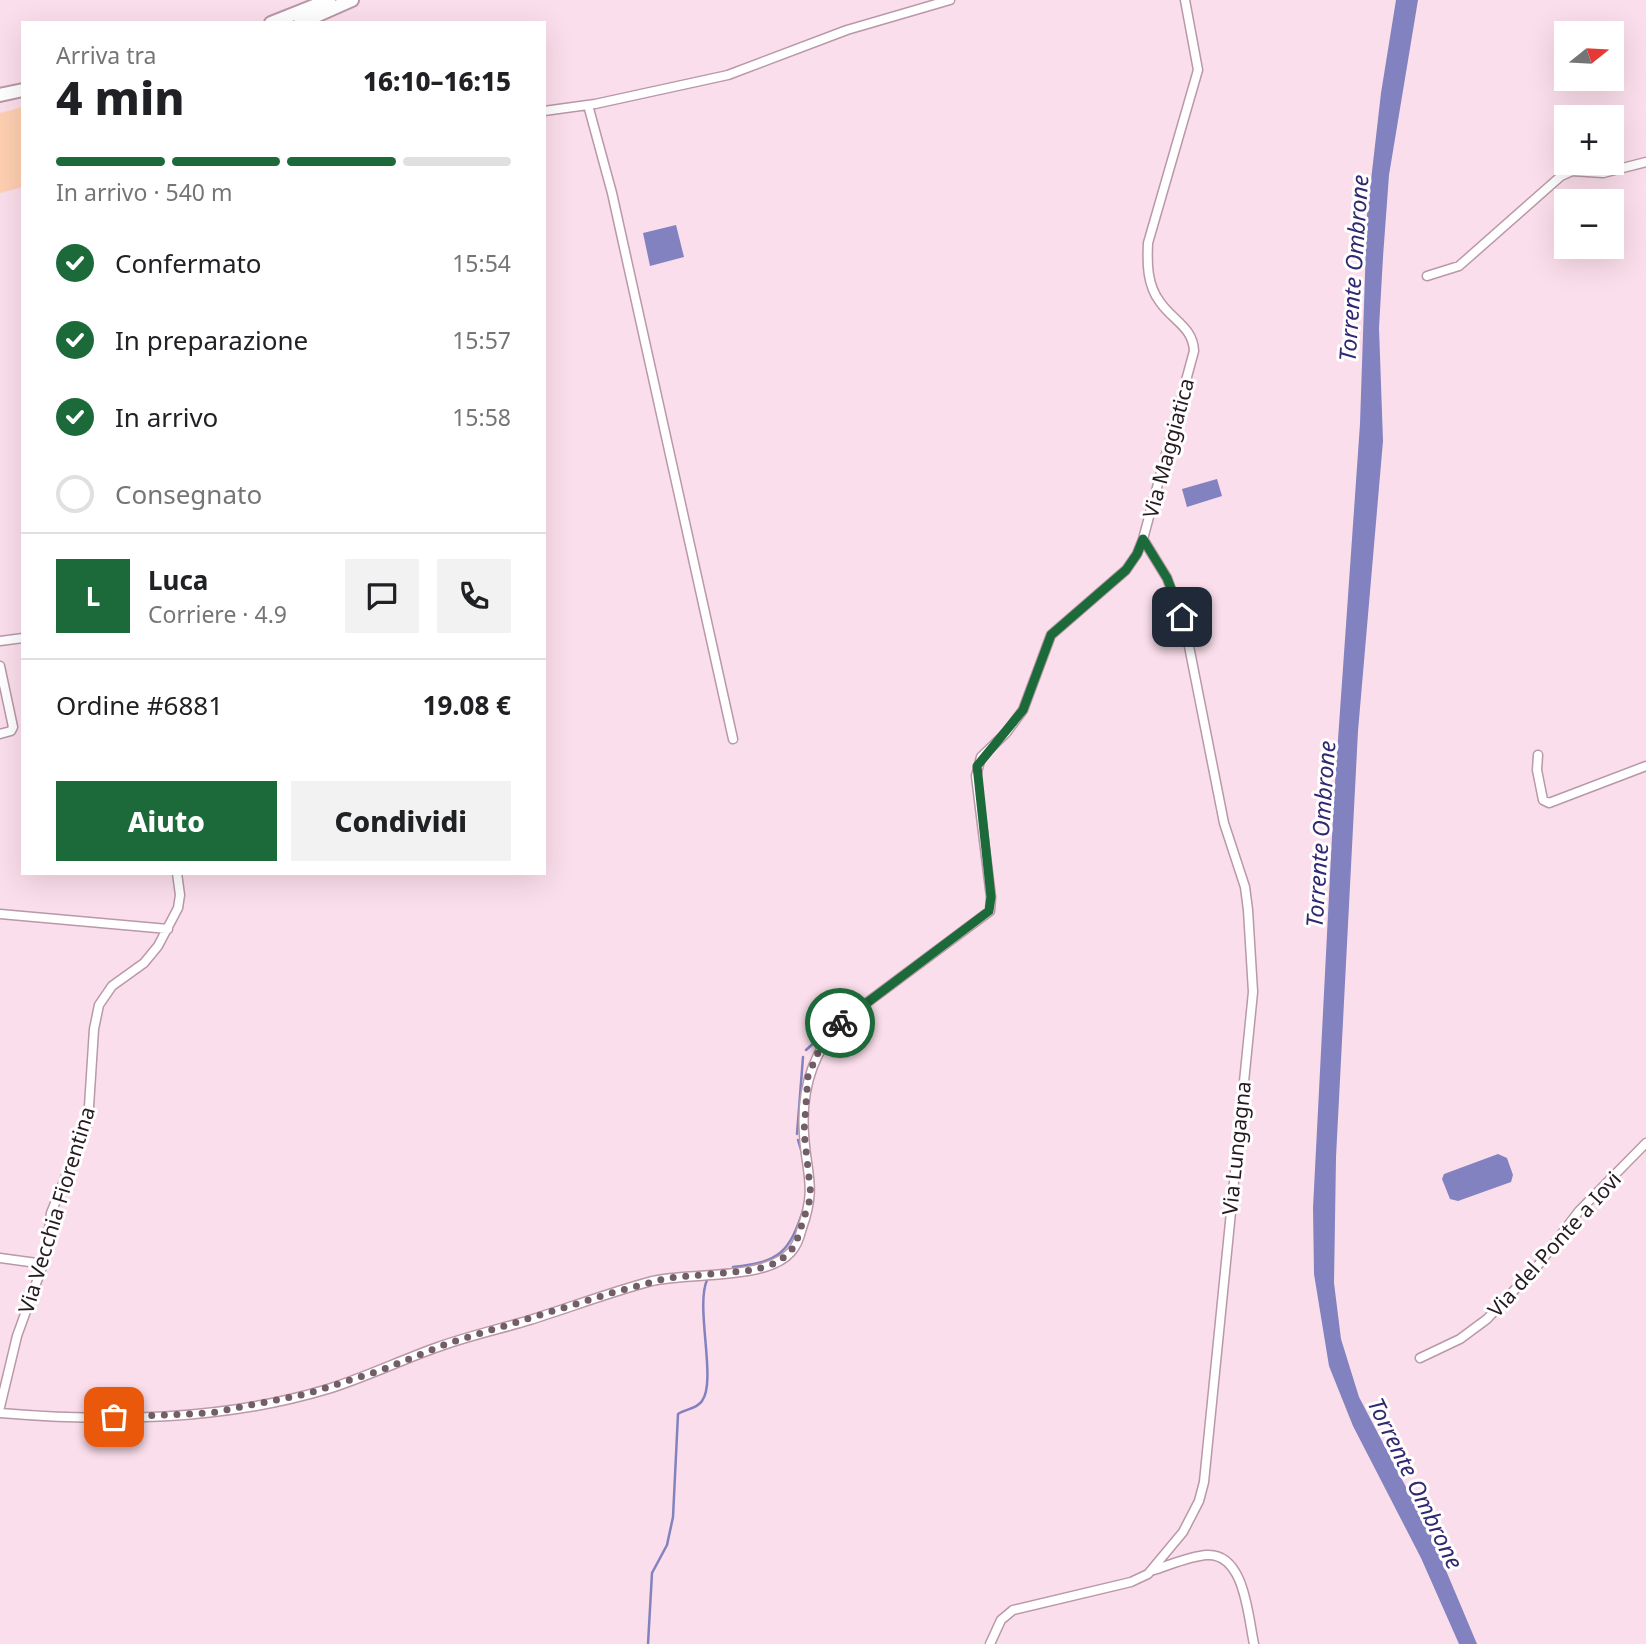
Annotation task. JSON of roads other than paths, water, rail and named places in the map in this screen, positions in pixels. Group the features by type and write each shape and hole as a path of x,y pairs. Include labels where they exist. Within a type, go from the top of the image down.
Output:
{"main road":[{"path":"278,21 329,0"},
{"path":"305,21 352,0"},
{"path":"0,95 21,90"}],"street":[{"path":"546,111 588,105 728,75 847,30 950,0"},
{"name":"Via Maggiatica","path":"0,1413 45,1417 167,1417 250,1406 328,1389 442,1345 615,1292 677,1276 755,1270 785,1257 795,1246 811,1196 804,1137 808,1076 823,1041 841,1022 987,915 991,906 976,781 979,761 1023,710 1051,635 1126,570 1143,539 1194,351 1186,329 1160,303 1150,284 1147,264 1148,243 1198,70 1185,0"},
{"path":"588,105 612,193 733,739"},
{"path":"1427,276 1447,272 1465,261 1561,176 1572,171 1603,173 1646,162"},
{"name":"Via Lungagna","path":"1143,539 1167,578 1186,631 1224,823 1245,887 1252,992 1204,1482 1193,1514 1154,1570"},
{"path":"0,641 21,638"},
{"path":"0,666 13,727 11,731 0,734"},
{"path":"1538,755 1539,787 1544,800 1549,803 1646,766"},
{"name":"Via Vecchia Fiorentina","path":"0,1407 17,1336 44,1264 51,1213 88,1122 94,1029 99,1005 112,986 149,959 168,929 180,895 177,875"},
{"path":"0,914 168,929"},
{"name":"Via del Ponte a Iovi","path":"1420,1358 1460,1339 1487,1319 1539,1264 1579,1210 1646,1143"},
{"path":"0,1258 44,1264"},
{"path":"990,1644 1000,1620 1013,1609 1131,1582 1154,1570 1207,1555 1221,1558 1234,1568 1254,1644"}],"water":[{"path":"1396,0 1418,0 1389,175 1383,257 1379,328 1383,441 1358,731 1336,1157 1334,1283 1341,1339 1359,1397 1431,1535 1477,1644 1459,1644 1421,1558 1353,1426 1329,1366 1314,1274 1313,1208 1334,797 1360,424 1367,215 1381,93"},
{"path":"676,225 684,257 650,266 643,233"},
{"path":"1217,479 1222,496 1187,507 1182,489"},
{"path":"1498,1154 1507,1158 1513,1175 1511,1182 1458,1201 1450,1199 1442,1179 1444,1174"}],"waterway":[{"path":"806,1050 837,1022"},
{"path":"797,1134 803,1057"},
{"path":"798,1140 802,1153"},
{"path":"733,1267 762,1262 780,1252 793,1236 804,1208"},
{"path":"648,1644 652,1573 667,1545 673,1517 678,1414 700,1404 706,1391 703,1307 707,1280"}],"water label":[{"name":"Torrente Ombrone","path":"1353,268"},
{"name":"Torrente Ombrone","path":"1320,834"},
{"name":"Torrente Ombrone","path":"1416,1483"}]}
